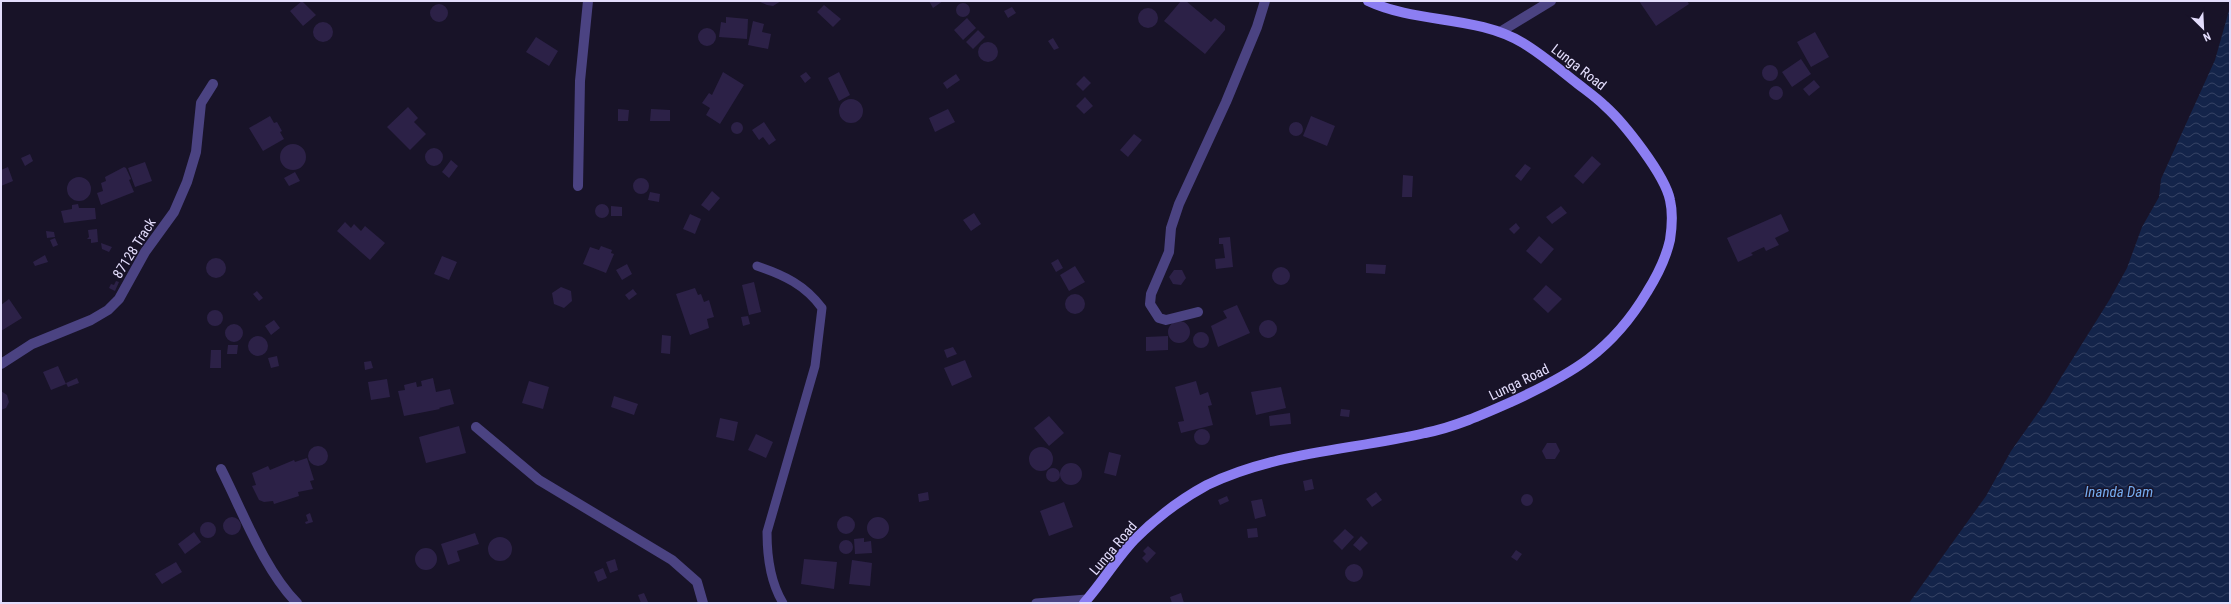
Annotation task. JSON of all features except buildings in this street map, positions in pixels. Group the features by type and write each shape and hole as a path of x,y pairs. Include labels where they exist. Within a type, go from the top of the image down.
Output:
{"street":[{"path":"578,186 580,81 588,1"},
{"path":"1198,312 1166,320 1159,318 1150,304 1151,294 1169,252 1171,228 1179,204 1226,102 1257,27 1265,1"},
{"name":"Lunga Road","path":"1086,601 1133,541 1169,509 1207,486 1254,467 1288,458 1427,433 1480,416 1551,384 1586,363 1615,337 1635,312 1654,280 1668,251 1672,224 1670,199 1660,175 1606,106 1543,56 1521,41 1500,32 1418,16 1368,1"},
{"path":"1500,32 1551,1"},
{"name":"87128 Track","path":"1,364 32,344 96,317 108,310 119,299 146,252 174,212 188,182 196,152 201,103 213,84"},
{"path":"476,427 539,480 672,560 697,582 703,603"},
{"path":"220,469 270,567 288,595 297,603"}],"lane":[{"path":"757,266 786,276 814,296 822,308 815,366 767,532 767,548 770,571 775,590 783,603"},
{"path":"1036,603 1086,601"}],"water":[{"name":"Inanda Dam","path":"2230,7 2230,603 1909,603 1986,496 2011,451 2045,403 2110,299 2127,268 2142,227 2159,197 2161,179 2215,60"}]}
